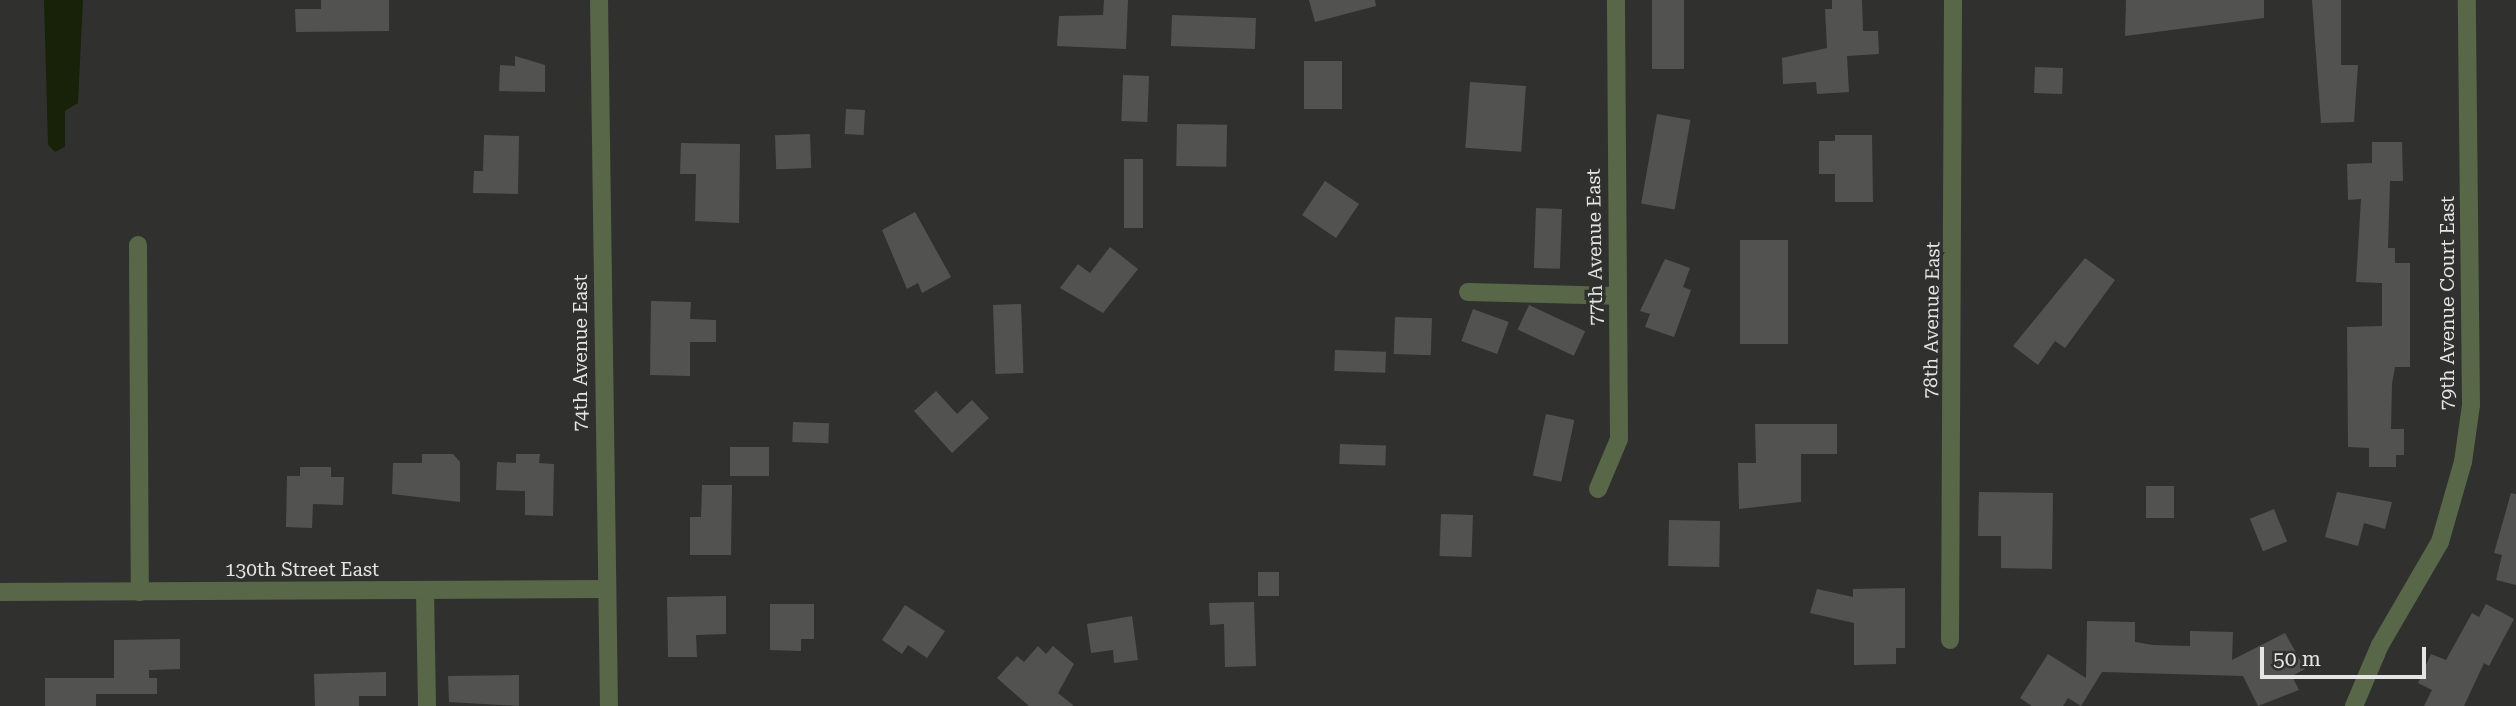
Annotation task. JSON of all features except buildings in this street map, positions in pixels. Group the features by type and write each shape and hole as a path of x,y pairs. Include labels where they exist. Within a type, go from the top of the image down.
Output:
{"street":[{"name":"74th Avenue East","path":"599,0 604,589 609,706"},
{"name":"77th Avenue East","path":"1598,489 1619,439 1616,0"},
{"name":"78th Avenue East","path":"1950,640 1953,0"},
{"name":"79th Avenue Court East","path":"2354,706 2380,645 2441,542 2463,461 2471,405 2467,0"},
{"path":"138,246 140,592"},
{"path":"1468,292 1616,296"},
{"name":"130th Street East","path":"0,592 604,589"},
{"path":"425,591 426,706"}],"shaded area":[{"path":"44,0 83,0 78,103 65,111 65,147 55,152 48,145"}]}
